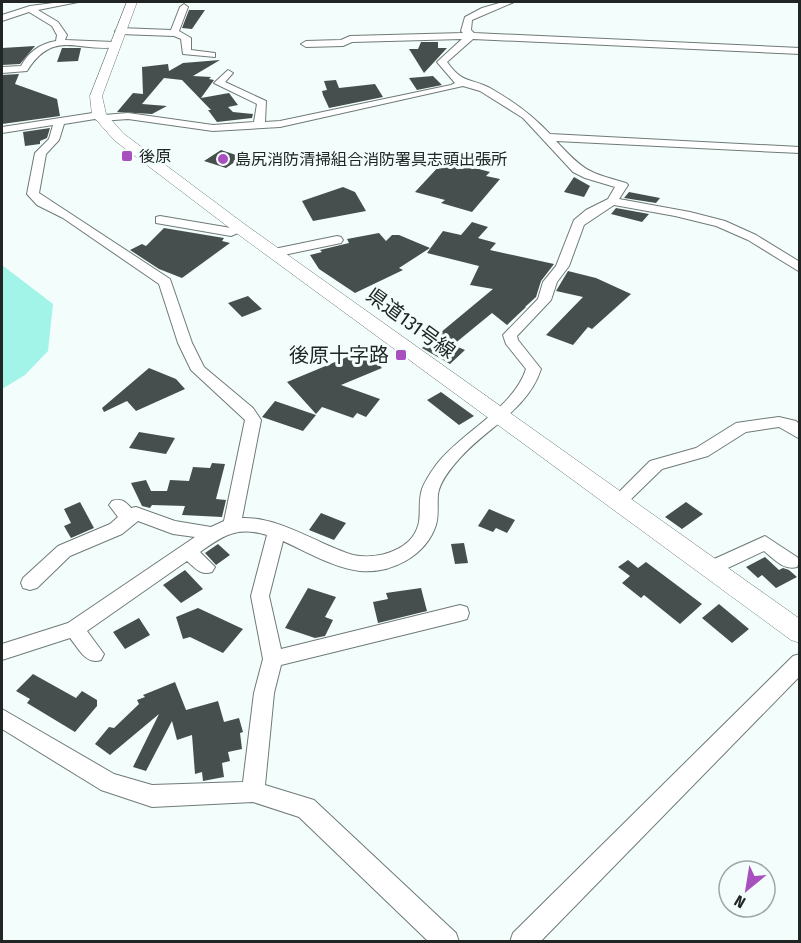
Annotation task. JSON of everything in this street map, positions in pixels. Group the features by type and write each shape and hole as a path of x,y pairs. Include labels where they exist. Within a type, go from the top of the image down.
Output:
{"main road":[{"path":"99,117 96,96 132,2"},
{"name":"県道131号線","path":"99,117 119,137 241,229 800,633"}],"street":[{"path":"2,18 30,9 74,2"},
{"path":"471,36 466,31 468,19 510,2"},
{"path":"174,33 184,8"},
{"path":"30,9 55,24 62,35 60,42"},
{"path":"2,70 24,69 33,53 60,42 174,33 186,38 186,52 212,55"},
{"path":"2,652 74,629 213,534 232,525 255,525 277,531 316,551 360,564 386,561 409,554 423,534 430,516 431,488 455,453 521,393 534,373 534,369 511,341 510,335 544,300 550,282 562,266 578,223 612,201 622,185 589,176 577,170 527,116 504,99 453,77 442,62 471,36"},
{"path":"306,45 343,43 350,39 471,36 800,51"},
{"path":"228,73 219,83 262,103 259,125"},
{"path":"2,130 60,120 128,116 204,127 298,121 454,87 462,82"},
{"path":"60,120 54,140 41,153 33,194 41,202 66,215 165,282 185,343 198,370 236,400 253,420 232,525"},
{"path":"547,137 800,150"},
{"path":"612,201 710,221 736,229 761,242 800,268"},
{"path":"160,220 231,232 241,229"},
{"path":"274,253 337,240"},
{"path":"618,502 656,465 702,452 742,427 779,422 790,425 800,434"},
{"path":"30,583 64,551 116,529 123,511 145,515 173,527 213,534"},
{"path":"254,792 264,693 273,659 260,596 277,531"},
{"path":"709,569 765,543 790,562"},
{"path":"188,552 206,567"},
{"path":"273,659 460,613"},
{"path":"74,629 94,654"},
{"path":"522,942 800,662"},
{"path":"2,718 109,783 152,796 254,792 306,808 447,942"}],"shaded area":[{"path":"2,265 53,304 48,351 25,375 2,389"}],"building":[{"path":"189,10 205,10 192,29 182,28"},
{"path":"421,42 438,42 438,48 447,48 424,73 409,49 418,49"},
{"path":"35,46 20,64 2,65 2,48"},
{"path":"62,48 81,48 78,61 57,62"},
{"path":"220,60 193,76 211,77 209,79 214,80 201,98 229,93 238,105 228,107 233,112 253,114 252,118 217,122 208,110 211,110 182,80 164,78 142,104 167,106 152,114 117,112 133,93 143,94 142,67 168,64 169,71 183,63"},
{"path":"19,74 15,84 57,99 60,116 2,124 2,75"},
{"path":"433,76 442,85 417,90 409,78"},
{"path":"336,80 339,88 375,84 383,97 329,108 322,91 327,90 324,81"},
{"path":"50,128 47,138 40,141 40,144 25,146 23,132"},
{"name":"島尻消防清掃組合消防署具志頭出張所","path":"221,150 242,157 226,168 204,161"},
{"path":"442,163 457,167 460,164 490,172 486,176 500,179 472,212 441,203 445,200 415,192"},
{"path":"574,177 590,186 584,197 564,192"},
{"path":"343,187 355,192 366,211 313,221 302,201"},
{"path":"629,192 660,198 656,203 624,198"},
{"path":"616,208 649,214 642,222 611,214"},
{"path":"472,222 488,227 478,238 496,243 490,250 554,264 541,281 536,297 507,325 492,313 453,345 465,350 450,364 422,348 493,289 470,285 479,266 427,253 443,231 461,235"},
{"path":"164,228 224,238 222,241 230,243 182,278 159,269 130,250 142,244 146,246"},
{"path":"379,233 386,241 392,235 399,235 430,248 399,268 403,270 355,293 319,269 310,255 322,252 320,250 349,243 347,239"},
{"path":"568,271 596,278 631,294 592,329 588,327 573,345 546,335 583,297 556,291"},
{"path":"248,296 262,309 242,317 228,303"},
{"path":"364,350 382,368 341,385 380,399 366,417 357,413 353,418 322,407 316,414 287,382"},
{"path":"149,368 176,379 185,389 136,411 127,401 104,412 102,408"},
{"path":"441,392 474,416 459,425 427,400"},
{"path":"275,401 316,415 303,431 262,417"},
{"path":"139,432 175,438 166,454 129,448"},
{"path":"212,463 225,464 216,499 226,500 222,517 182,515 185,506 152,505 150,508 142,506 131,483 146,480 151,491 167,491 170,480 189,481 193,467 210,468"},
{"path":"80,502 94,528 71,538 64,526 71,523 64,509"},
{"path":"686,502 703,514 682,529 665,517"},
{"path":"489,509 515,520 507,533 496,528 493,532 478,526"},
{"path":"321,513 346,523 334,540 309,530"},
{"path":"464,543 468,563 455,564 451,544"},
{"path":"218,544 230,555 216,565 205,553"},
{"path":"765,557 779,570 783,568 789,570 797,577 776,588 762,575 758,578 746,567"},
{"path":"628,560 638,568 646,562 702,604 680,624 644,595 641,598 622,583 630,576 618,567"},
{"path":"185,570 203,589 181,603 163,585"},
{"path":"308,588 336,597 325,617 333,620 325,636 315,638 285,628"},
{"path":"421,588 427,611 378,623 373,602 388,599 386,593"},
{"path":"719,604 749,629 732,643 702,618"},
{"path":"198,608 243,629 223,653 190,637 183,639 176,617"},
{"path":"139,618 150,635 125,649 113,632"},
{"path":"33,674 76,698 82,691 97,700 97,706 75,732 27,703 30,699 16,691"},
{"path":"175,682 186,710 218,701 224,722 239,718 243,732 240,733 242,749 228,752 230,761 222,763 224,777 203,781 202,772 195,774 192,735 177,740 172,721 146,771 133,767 159,714 110,755 95,744 109,727 114,728 139,704 137,700 145,697 143,695"}],"place":[{"name":"後原","path":"127,156"},
{"name":"島尻消防清掃組合消防署具志頭出張所","path":"223,159"},
{"name":"後原十字路","path":"401,355"}]}
